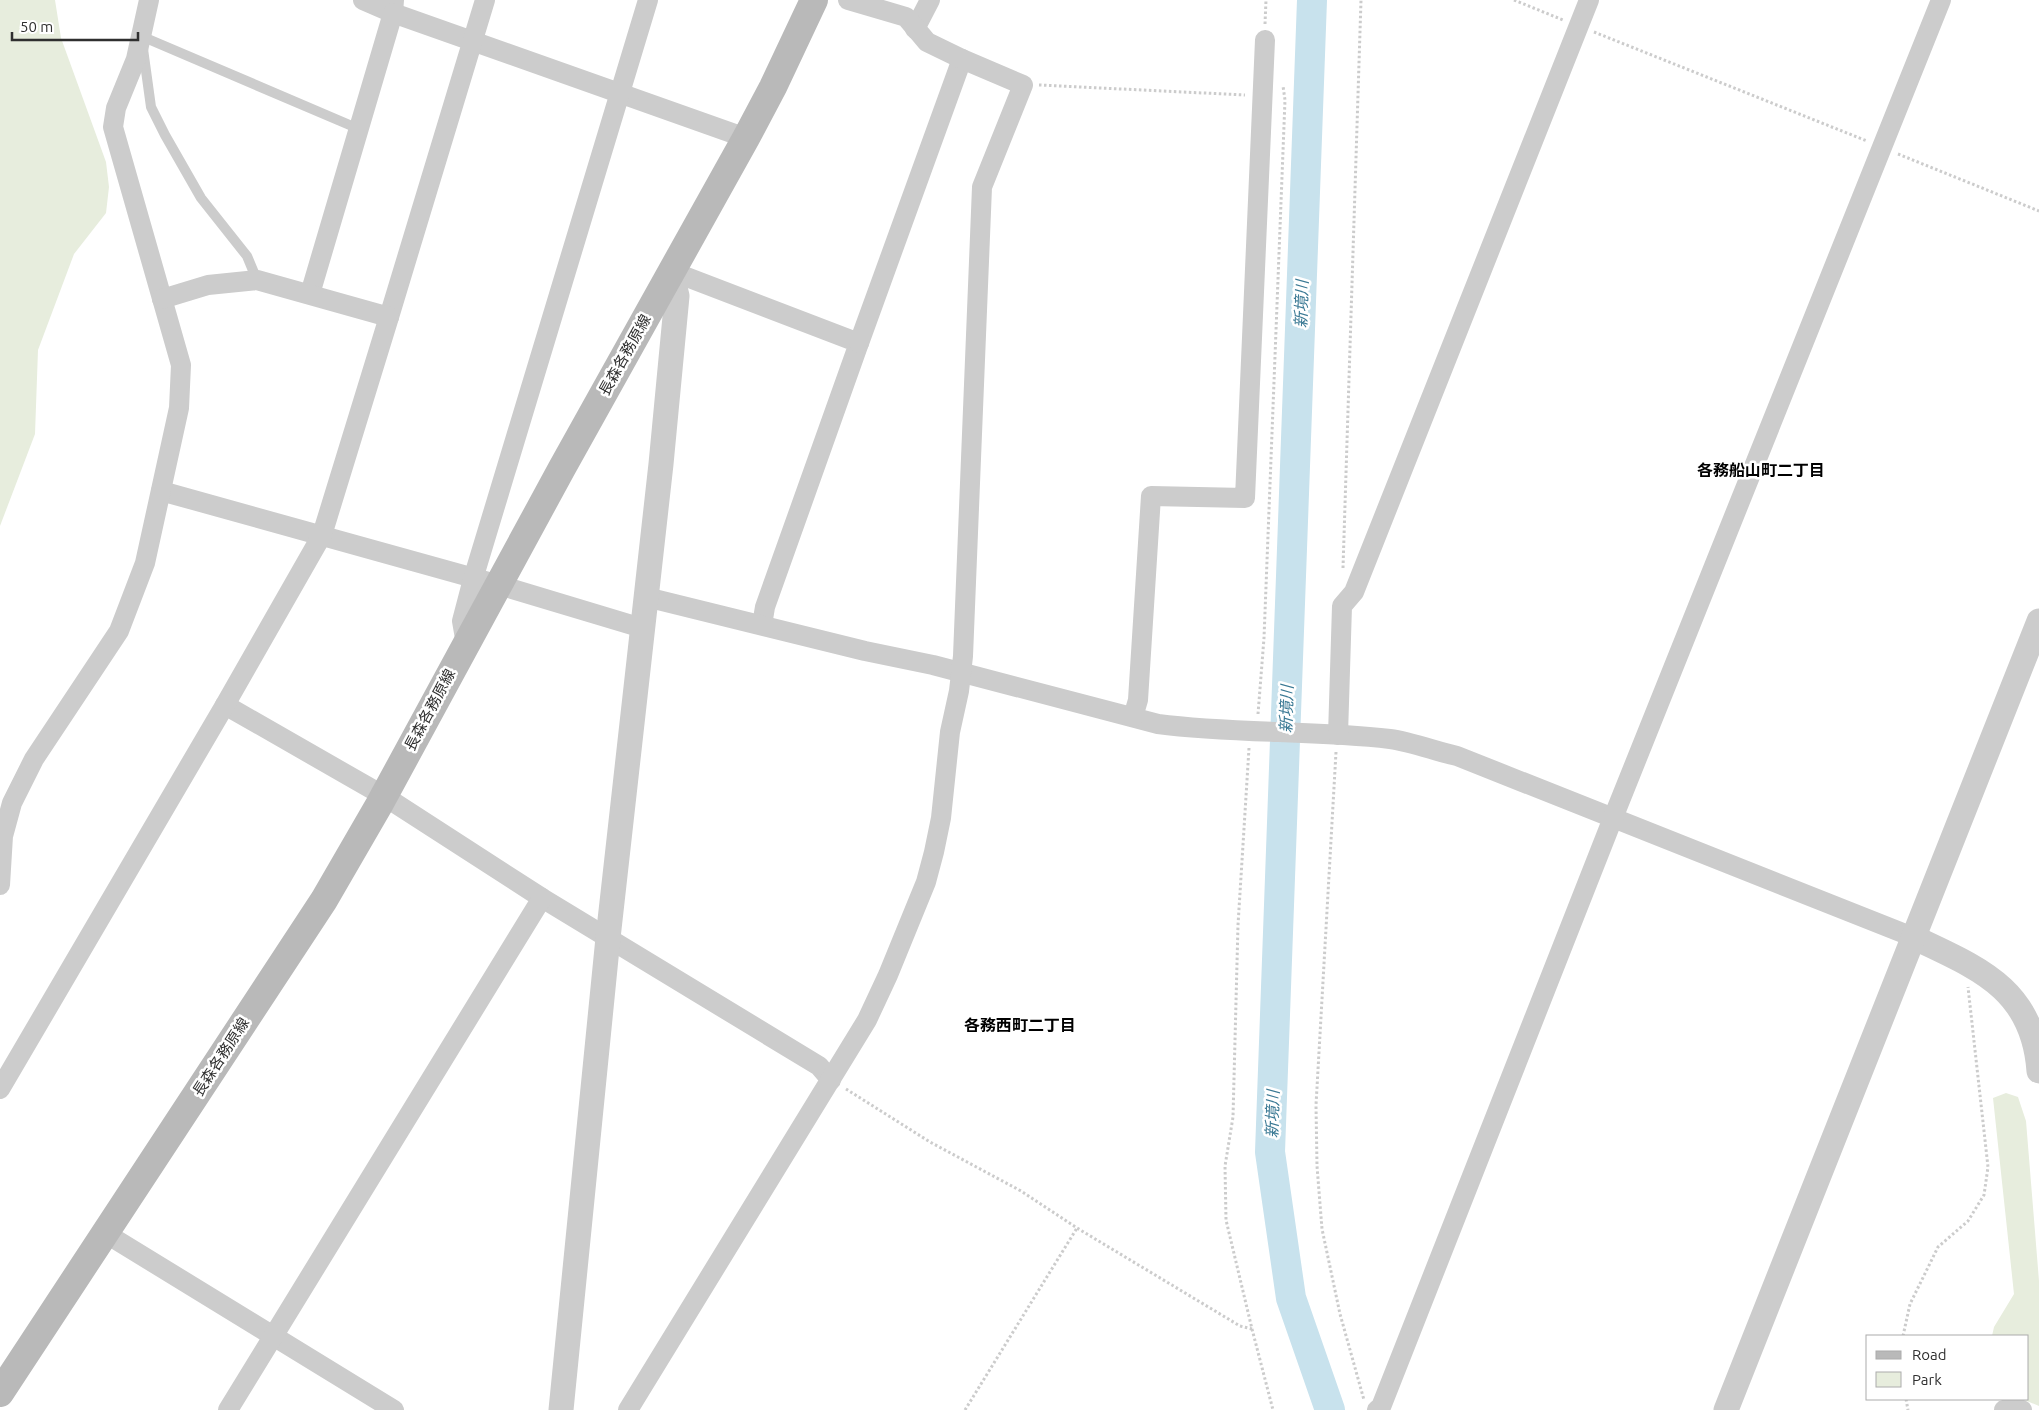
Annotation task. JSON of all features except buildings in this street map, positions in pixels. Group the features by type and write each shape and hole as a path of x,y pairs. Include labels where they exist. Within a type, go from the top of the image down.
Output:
{"main road":[{"name":"長森各務原線","path":"0,1393 324,900 384,796 671,271 746,138 773,88 814,0"}],"street":[{"path":"0,885 3,836 12,803 34,759 119,631 145,563 179,408 181,365 112,127 116,108 136,59 149,0"},
{"path":"363,0 394,6 472,41 746,138"},
{"path":"0,1089 225,705 322,535 485,0"},
{"path":"466,644 462,621 473,579 648,0"},
{"path":"628,1410 867,1020 888,975 926,882 941,818 950,732 964,656 982,187 1023,85 927,42 906,17 848,0"},
{"path":"915,29 930,0"},
{"path":"1338,735 1342,606 1354,592 1589,0"},
{"path":"1371,1405 1381,1407 1613,818 1941,0"},
{"path":"310,294 394,6"},
{"path":"1133,717 1138,700 1151,496 1245,498 1265,40"},
{"path":"762,625 764,607 962,59"},
{"path":"671,271 859,343"},
{"path":"561,1410 608,938 677,296 671,271"},
{"path":"162,299 208,285 257,280 389,317"},
{"path":"161,491 499,585 642,628"},
{"path":"646,597 961,672 1158,724 1192,728 1392,739 1457,756 1913,936 1970,964 2000,985 2022,1012 2037,1049 2039,1071"},
{"path":"1726,1410 2039,621"},
{"path":"225,705 384,796 542,898 818,1066 831,1080"},
{"path":"228,1410 542,898"},
{"path":"105,1233 394,1410"},
{"path":"2004,1410 2017,1408 2022,1410"}],"lane":[{"path":"141,36 358,129"},
{"path":"141,36 151,106 172,150 201,198 247,256 257,280"}],"path":[{"path":"1265,40 1266,0"},
{"path":"1342,606 1361,0"},
{"path":"1514,0 2039,211"},
{"path":"1273,1410 1226,1220 1225,1166 1233,1117 1238,925 1259,732 1258,720 1264,638 1285,100 1282,84"},
{"path":"1023,85 1263,95"},
{"path":"1338,735 1316,1105 1317,1166 1322,1229 1340,1314 1371,1405"},
{"path":"1903,1335 1910,1304 1938,1247 1968,1221 1984,1195 1988,1166 1967,983 1970,964"},
{"path":"831,1080 930,1142 1021,1191 1077,1228 1240,1326 1252,1329"},
{"path":"965,1410 1077,1228"}],"green space":[{"path":"0,0 55,0 61,38 106,162 109,187 106,213 74,254 38,350 35,434 0,526"},
{"path":"2006,1093 2018,1097 2026,1121 2039,1281 2039,1406 2024,1400 2029,1400 2029,1335 1992,1335 1994,1327 2014,1294 1993,1098"}],"waterway":[{"name":"新境川","path":"1312,0 1270,1152 1291,1298 1330,1410"}],"district":[{"name":"各務船山町二丁目","path":"1761,470"},
{"name":"各務西町二丁目","path":"1020,1025"}]}
